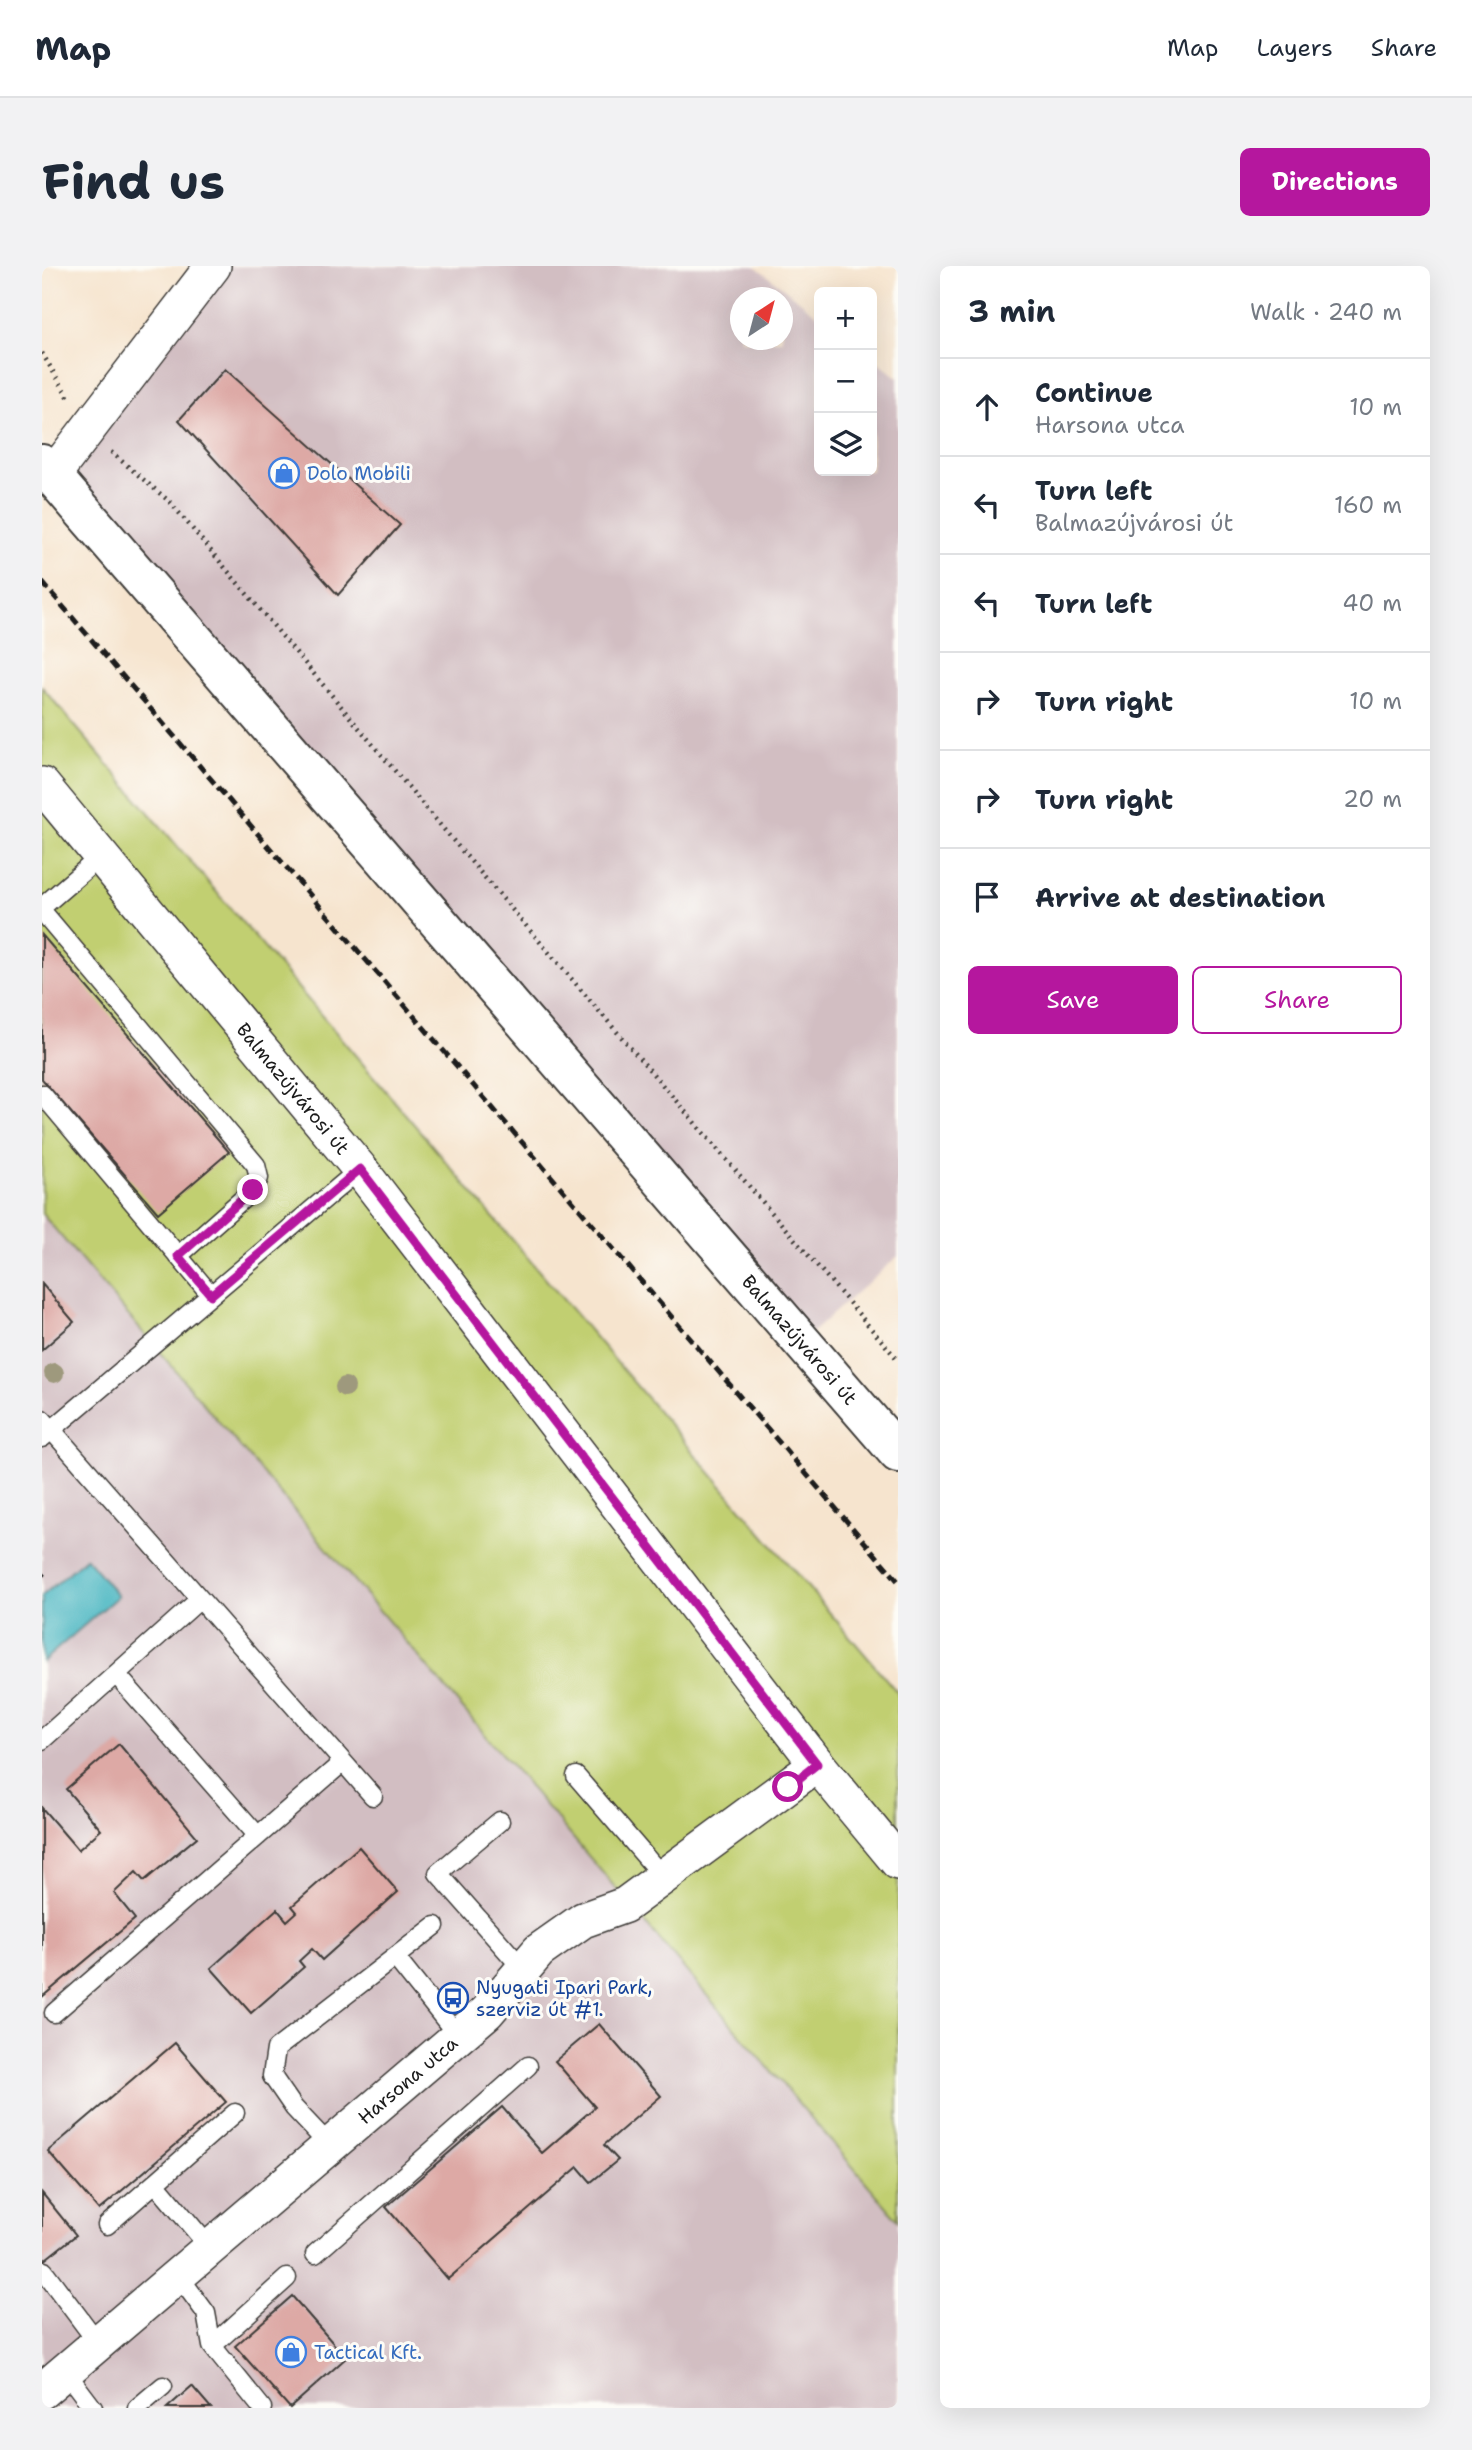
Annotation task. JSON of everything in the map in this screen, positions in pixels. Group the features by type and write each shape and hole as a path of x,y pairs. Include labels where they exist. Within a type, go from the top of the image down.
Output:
{"main road":[{"name":"Balmazújvárosi út","path":"47,470 898,1453"}],"street":[{"path":"47,470 91,426 214,266"},
{"name":"Balmazújvárosi út","path":"42,785 360,1169 817,1764 898,1862"},
{"name":"Harsona utca","path":"54,2381 487,2012 539,1951 583,1920 625,1905 817,1764"}],"lane":[{"path":"101,856 42,909 256,1165 259,1178 253,1190 178,1256"},
{"path":"42,1094 211,1295"},
{"path":"360,1169 211,1295 45,1429 123,1511 373,1796"},
{"path":"42,1740 200,1599"},
{"path":"116,1674 258,1836"},
{"path":"54,2013 343,1762"},
{"path":"576,1776 663,1877"},
{"path":"500,1821 438,1873 523,1969"},
{"path":"330,2146 294,2108 272,2076 276,2049 435,1926"},
{"path":"395,1957 458,2036"},
{"path":"315,2254 528,2066"},
{"path":"107,2225 235,2113"},
{"path":"156,2184 210,2248"},
{"path":"44,2271 98,2343"},
{"path":"178,2275 206,2313 212,2346 262,2408"},
{"path":"212,2346 287,2278"},
{"path":"54,2381 93,2408"},
{"path":"137,2408 163,2386"}],"path":[{"path":"42,354 70,399 113,455 170,502 462,851 898,1360"}],"shaded area":[{"path":"216,266 755,266 782,287 730,287 730,350 793,350 793,296 814,312 814,476 877,476 877,361 898,378 898,1256 801,1342 62,470"},
{"path":"42,1214 898,2220 898,2408 42,2408"}],"green space":[{"path":"42,687 898,1693 898,2220 42,1214"}],"water":[{"path":"86,1558 118,1596 42,1662 42,1596"}],"building":[{"name":"Dolo Mobili","path":"225,369 400,525 338,595 179,420"},
{"path":"42,935 229,1152 158,1213 42,1079"},
{"path":"42,1284 74,1322 42,1350"},
{"path":"119,1744 197,1837 144,1881 136,1872 114,1893 135,1919 42,1997 42,1808 78,1850 101,1830 66,1789"},
{"path":"359,1847 398,1892 322,1960 312,1949 299,1961 304,1967 251,2013 211,1968 277,1909 287,1921 297,1912 292,1906"},
{"path":"599,2024 661,2096 604,2145 618,2160 591,2182 578,2167 448,2279 386,2207 502,2107 542,2153 595,2107 555,2061"},
{"path":"175,2043 226,2102 99,2210 48,2151"},
{"path":"42,2193 76,2235 42,2262"},
{"name":"Tactical Kft.","path":"292,2296 346,2358 290,2408 235,2346"},
{"path":"192,2386 211,2408 167,2408"}],"railway":[{"path":"42,582 898,1581"}],"place":[{"name":"Dolo Mobili","path":"284,473"},
{"name":"Nyugati Ipari Park, szerviz út #1.","path":"453,1998"},
{"name":"Tactical Kft.","path":"291,2352"}],"route":[{"path":"253,1190 178,1256 211,1295 360,1169 817,1764 788,1787"}]}
